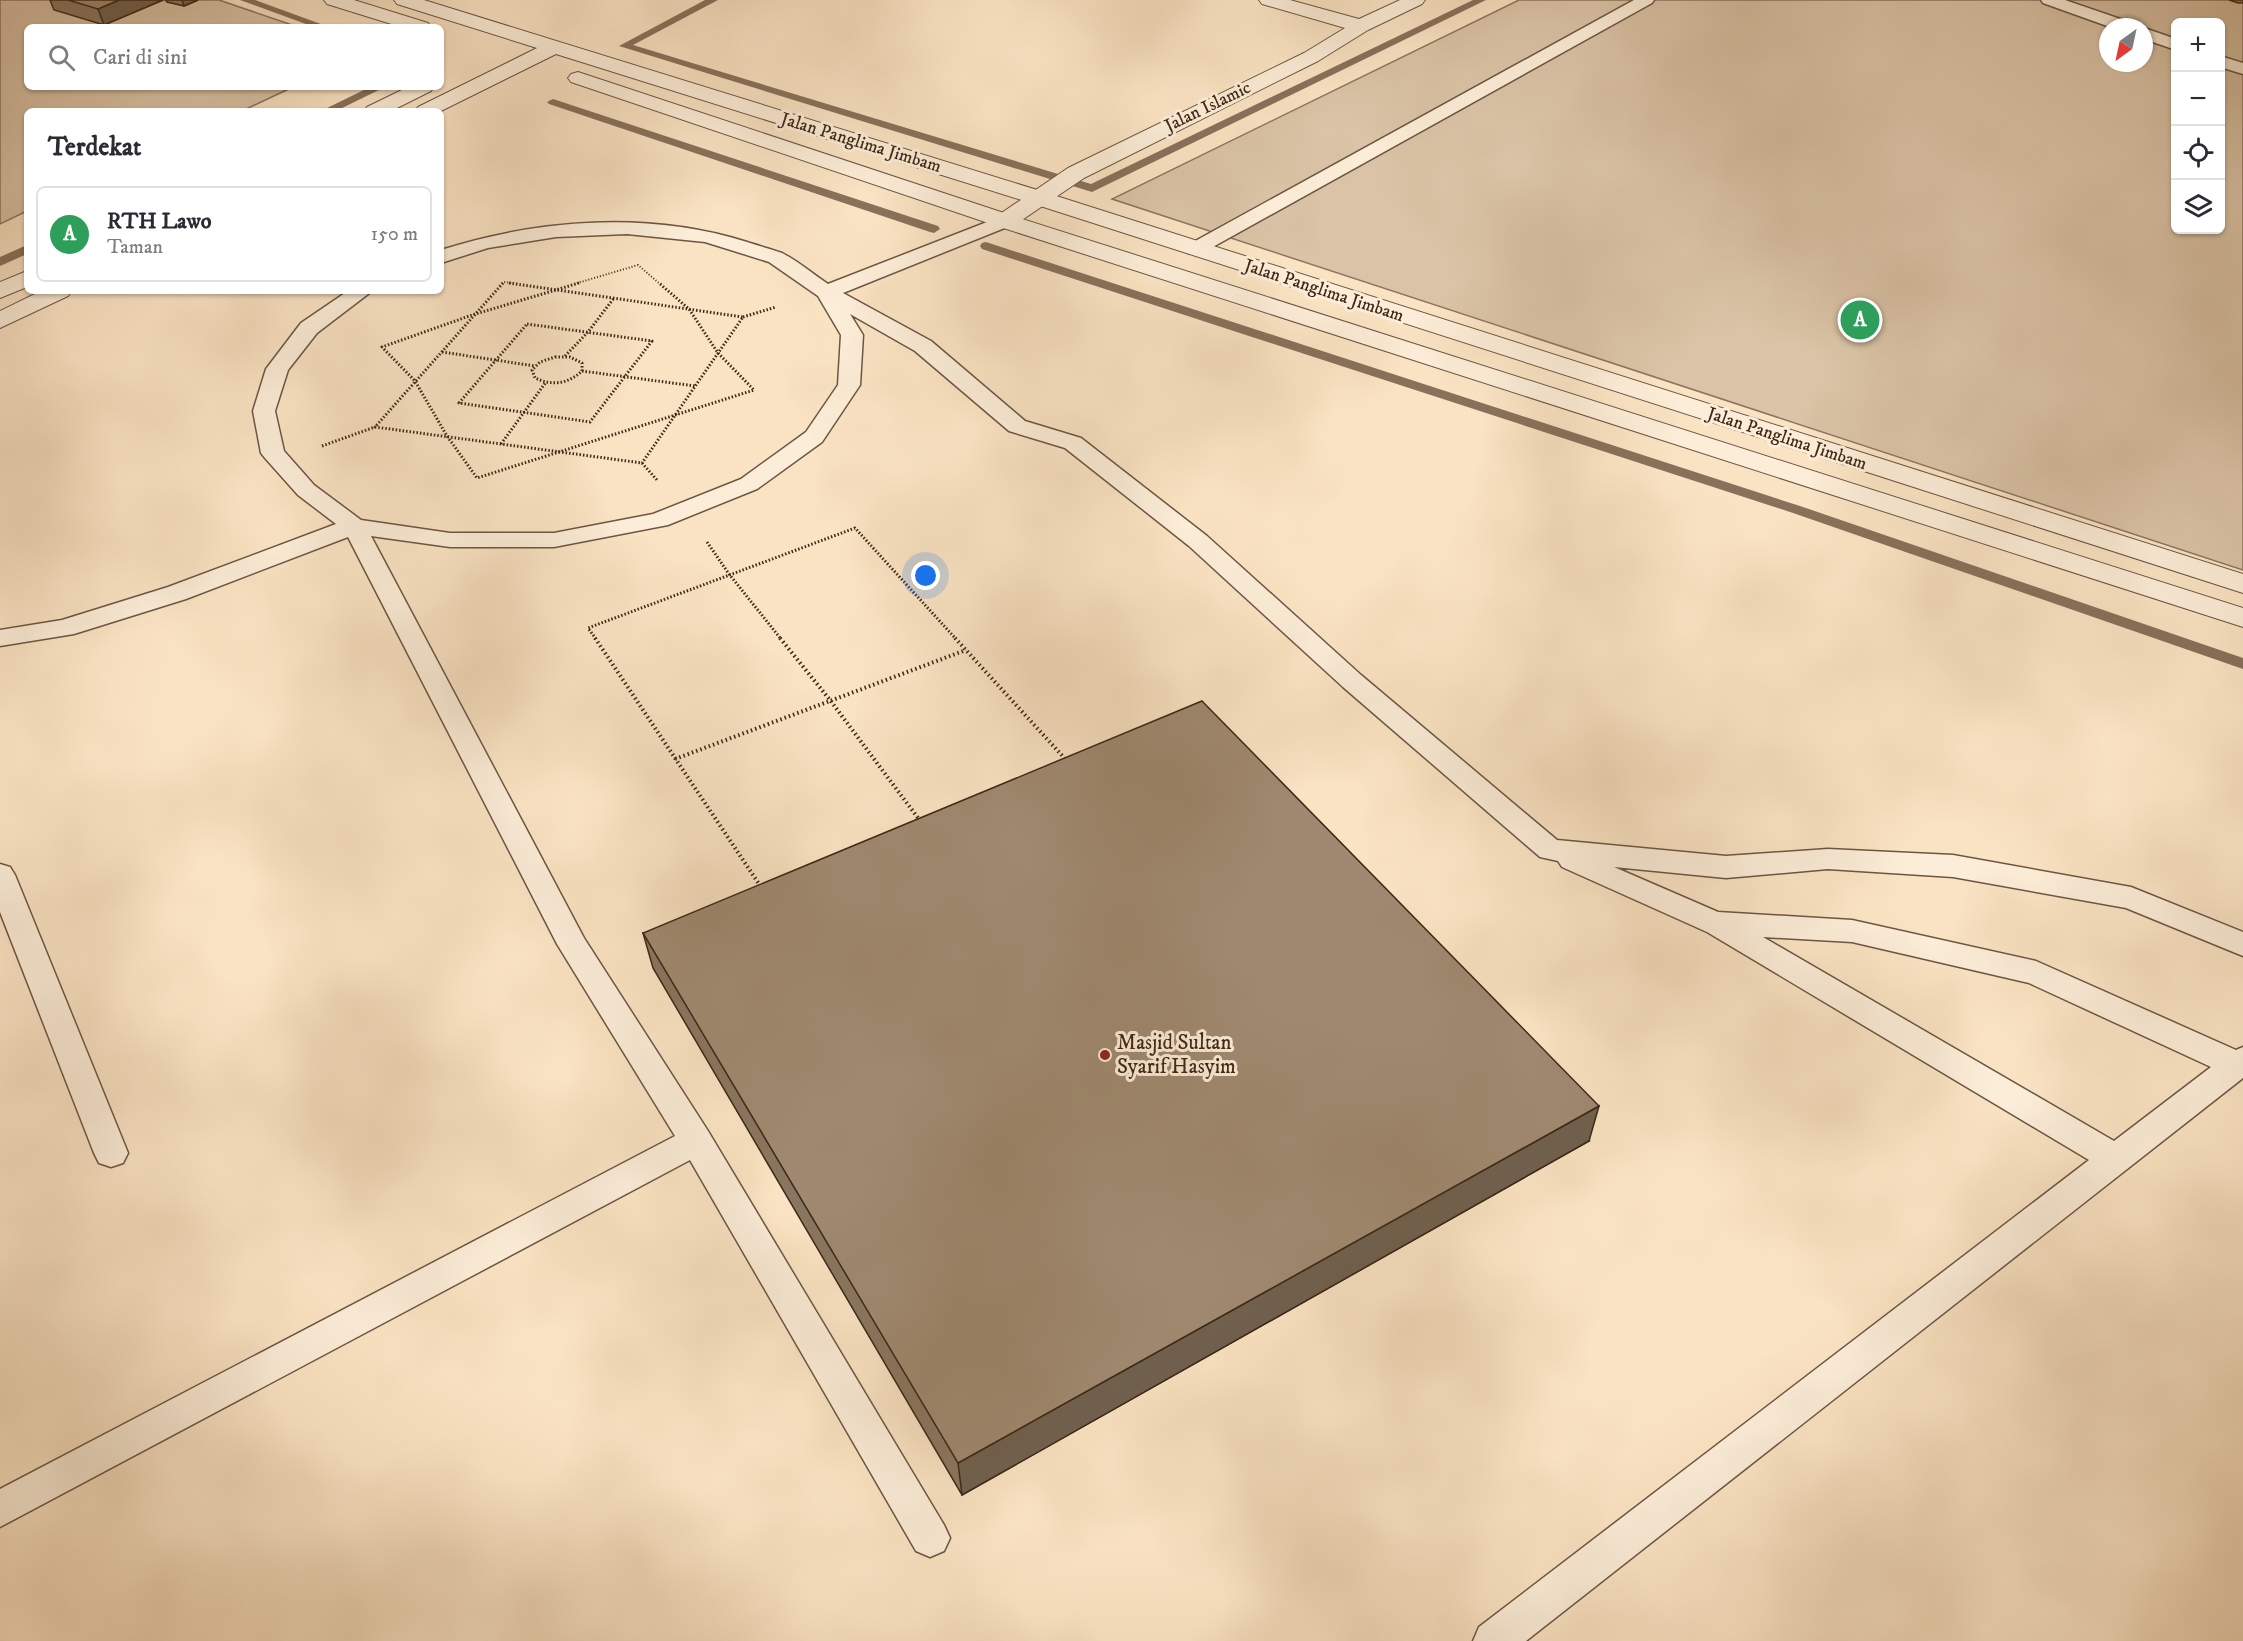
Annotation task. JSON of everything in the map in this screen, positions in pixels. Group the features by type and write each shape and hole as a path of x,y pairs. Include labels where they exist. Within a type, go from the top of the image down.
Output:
{"street":[{"path":"334,0 411,24"},
{"name":"Jalan Panglima Jimbam","path":"404,0 526,49 1005,222 2243,618"},
{"path":"1269,0 1322,13 1361,26"},
{"name":"Jalan Islamic","path":"1005,222 1076,173 1311,57 1361,26 1415,0"},
{"name":"Jalan Panglima Jimbam","path":"444,34 498,52 554,47 1039,198 2243,584"},
{"path":"430,108 526,49"},
{"path":"380,108 418,90"},
{"path":"0,291 24,279"},
{"path":"0,321 54,294"}],"lane":[{"path":"1195,249 1646,0"},
{"path":"2049,0 2100,18"},
{"path":"2153,36 2171,43"},
{"path":"2225,63 2243,69"},
{"path":"826,292 1005,222"},
{"path":"444,256 484,243 556,231 627,228 708,236 776,258 826,292 922,346 1017,426 1073,443 1198,541 1352,681 1550,850 1713,923 2115,1158"},
{"path":"0,638 65,628 165,597 354,526 450,540 554,540 658,520 749,484 814,436 849,385 852,335 826,292"},
{"path":"358,294 309,328 277,369 264,411 273,453 306,490 354,526 572,944 696,1141 930,1538"},
{"path":"1550,850 1726,867 1828,858 1953,866 2132,898 2243,945"},
{"path":"0,875 111,1153"},
{"path":"1493,1641 2240,1062 2036,973 1852,931 1713,923"},
{"path":"0,1509 696,1141"}],"path":[{"path":"638,265 689,309 718,353 754,390 477,478 447,436 415,381 382,347 472,315 638,265"},
{"path":"280,461 375,427 642,463 742,317 504,282 472,315 375,427"},
{"path":"565,356 588,333 614,298"},
{"path":"527,324 588,333 652,341 590,422 459,403 527,324"},
{"path":"442,352 535,366"},
{"path":"582,371 582,363 565,356 546,359 532,370 535,378 546,382 571,380 582,371 695,386"},
{"path":"501,444 546,382"},
{"path":"684,510 729,574 830,700 926,829"},
{"path":"766,895 588,628 855,528 1073,768"},
{"path":"675,759 966,650"}],"shaded area":[{"path":"0,0 162,0 184,6 198,0 219,0 289,24 24,24 24,90 287,90 248,108 24,108 24,212 0,224"},
{"path":"1519,0 2243,0 2243,570 1112,199"}],"building":[{"path":"68,0 119,0 98,9"},
{"name":"Masjid Sultan Syarif Hasyim","path":"1202,701 1599,1106 958,1463 643,933"}],"waterway":[{"path":"245,0 315,24"},
{"path":"713,0 624,46 1092,188 1481,0"},
{"path":"334,108 372,90"},
{"path":"553,102 934,229"},
{"path":"986,246 1798,510 2243,664"},
{"path":"0,262 24,250"}],"place":[{"name":"RTH Lawo","path":"1860,320"},
{"name":"Masjid Sultan Syarif Hasyim","path":"1105,1055"}]}
